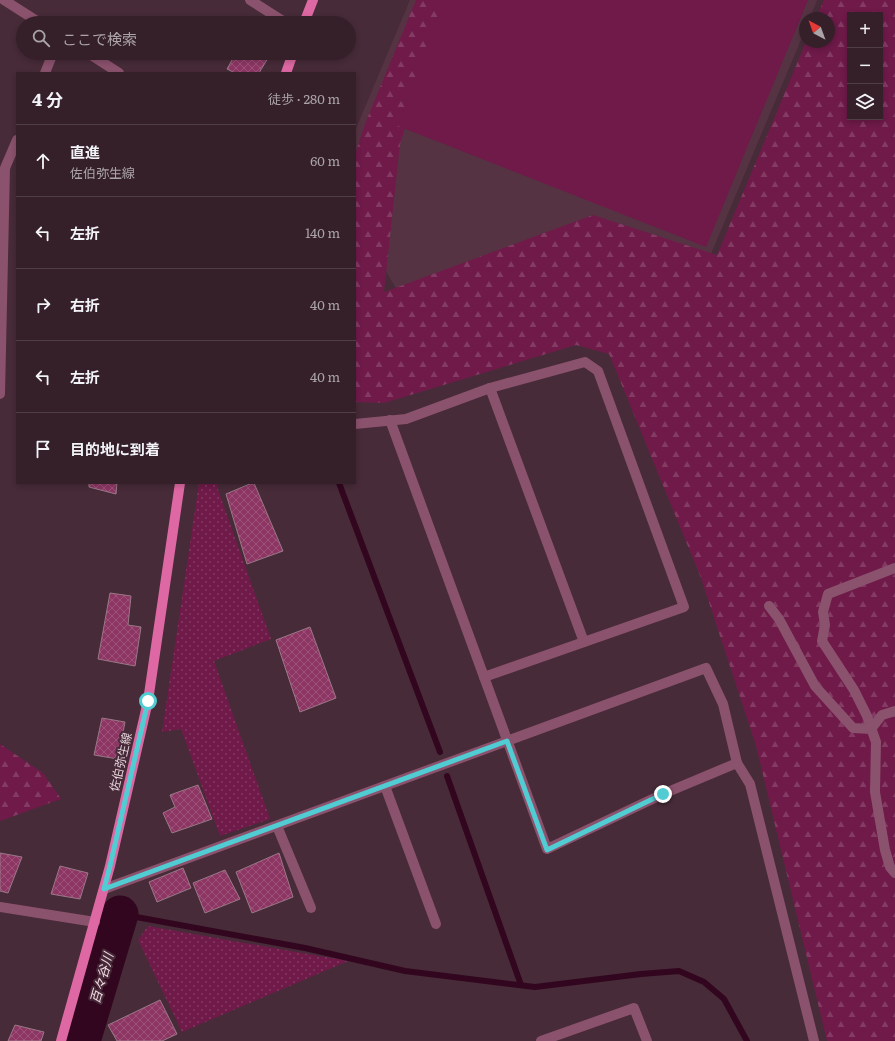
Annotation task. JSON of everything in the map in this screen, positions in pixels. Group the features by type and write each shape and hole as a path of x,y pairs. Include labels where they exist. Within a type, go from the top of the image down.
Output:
{"main road":[{"path":"307,16 313,0"},
{"path":"286,72 291,60"},
{"name":"佐伯弥生線","path":"61,1041 110,866 148,701 180,484"}],"street":[{"path":"4,0 29,16"},
{"path":"250,0 275,16"},
{"path":"45,72 50,60"},
{"path":"99,60 118,72"},
{"path":"0,394 5,168 16,142"},
{"path":"356,424 406,419 490,388 585,362 598,370 684,607 484,678"},
{"path":"490,388 584,642"},
{"path":"390,420 547,850 663,794 737,763"},
{"path":"895,568 828,594 823,612 825,625 822,641 854,690 867,716 876,742 875,792 884,850 890,867 895,873"},
{"path":"769,606 779,619 815,686 853,728 871,729"},
{"path":"104,889 706,668 723,704 737,763 750,784 814,1041"},
{"path":"871,729 882,715 895,711"},
{"path":"384,786 436,924"},
{"path":"277,826 311,908"},
{"path":"0,906 95,922"},
{"path":"541,1041 634,1008 646,1041"}],"shaded area":[{"path":"410,0 817,0 812,12 799,12 799,44 703,273 400,295 356,221 356,129"}],"green space":[{"path":"416,0 445,0 400,144 384,292 593,215 717,255 803,48 835,48 835,12 819,12 824,0 895,0 895,1041 827,1041 756,746 701,578 609,354 576,345 384,403 356,402 356,151 365,124"},
{"path":"444,0 808,0 803,12 799,12 799,22 706,247 398,126"},
{"path":"199,484 218,484 217,487 271,639 214,661 270,819 220,836 181,729 162,732"},
{"path":"0,744 43,773 61,799 0,821"},
{"path":"148,926 348,961 182,1032 138,940"}],"building":[{"path":"232,60 267,60 260,72 233,72 227,69"},
{"path":"89,484 117,484 116,494 89,487"},
{"path":"250,484 254,484 283,551 247,564 226,494"},
{"path":"110,593 131,596 128,625 141,627 135,666 98,659"},
{"path":"310,627 336,698 300,712 276,640"},
{"path":"102,718 125,722 118,759 94,755"},
{"path":"198,785 212,819 172,833 163,813 175,807 170,795"},
{"path":"0,853 22,857 8,893 0,891"},
{"path":"279,853 293,897 252,913 236,872"},
{"path":"60,866 88,873 80,899 51,894"},
{"path":"183,868 191,888 157,902 149,882"},
{"path":"225,870 240,899 205,913 193,883"},
{"path":"160,1000 177,1034 162,1041 117,1041 108,1025"},
{"path":"15,1025 44,1032 41,1041 8,1041"}],"waterway":[{"path":"339,484 440,752"},
{"path":"447,776 521,985"},
{"path":"120,914 305,948 405,971 535,987 641,974 679,971 704,982 724,999 747,1041"},
{"name":"百々谷川","path":"82,1041 120,914"}],"route":[{"path":"148,701 104,889 507,741 547,850 663,794"}]}
